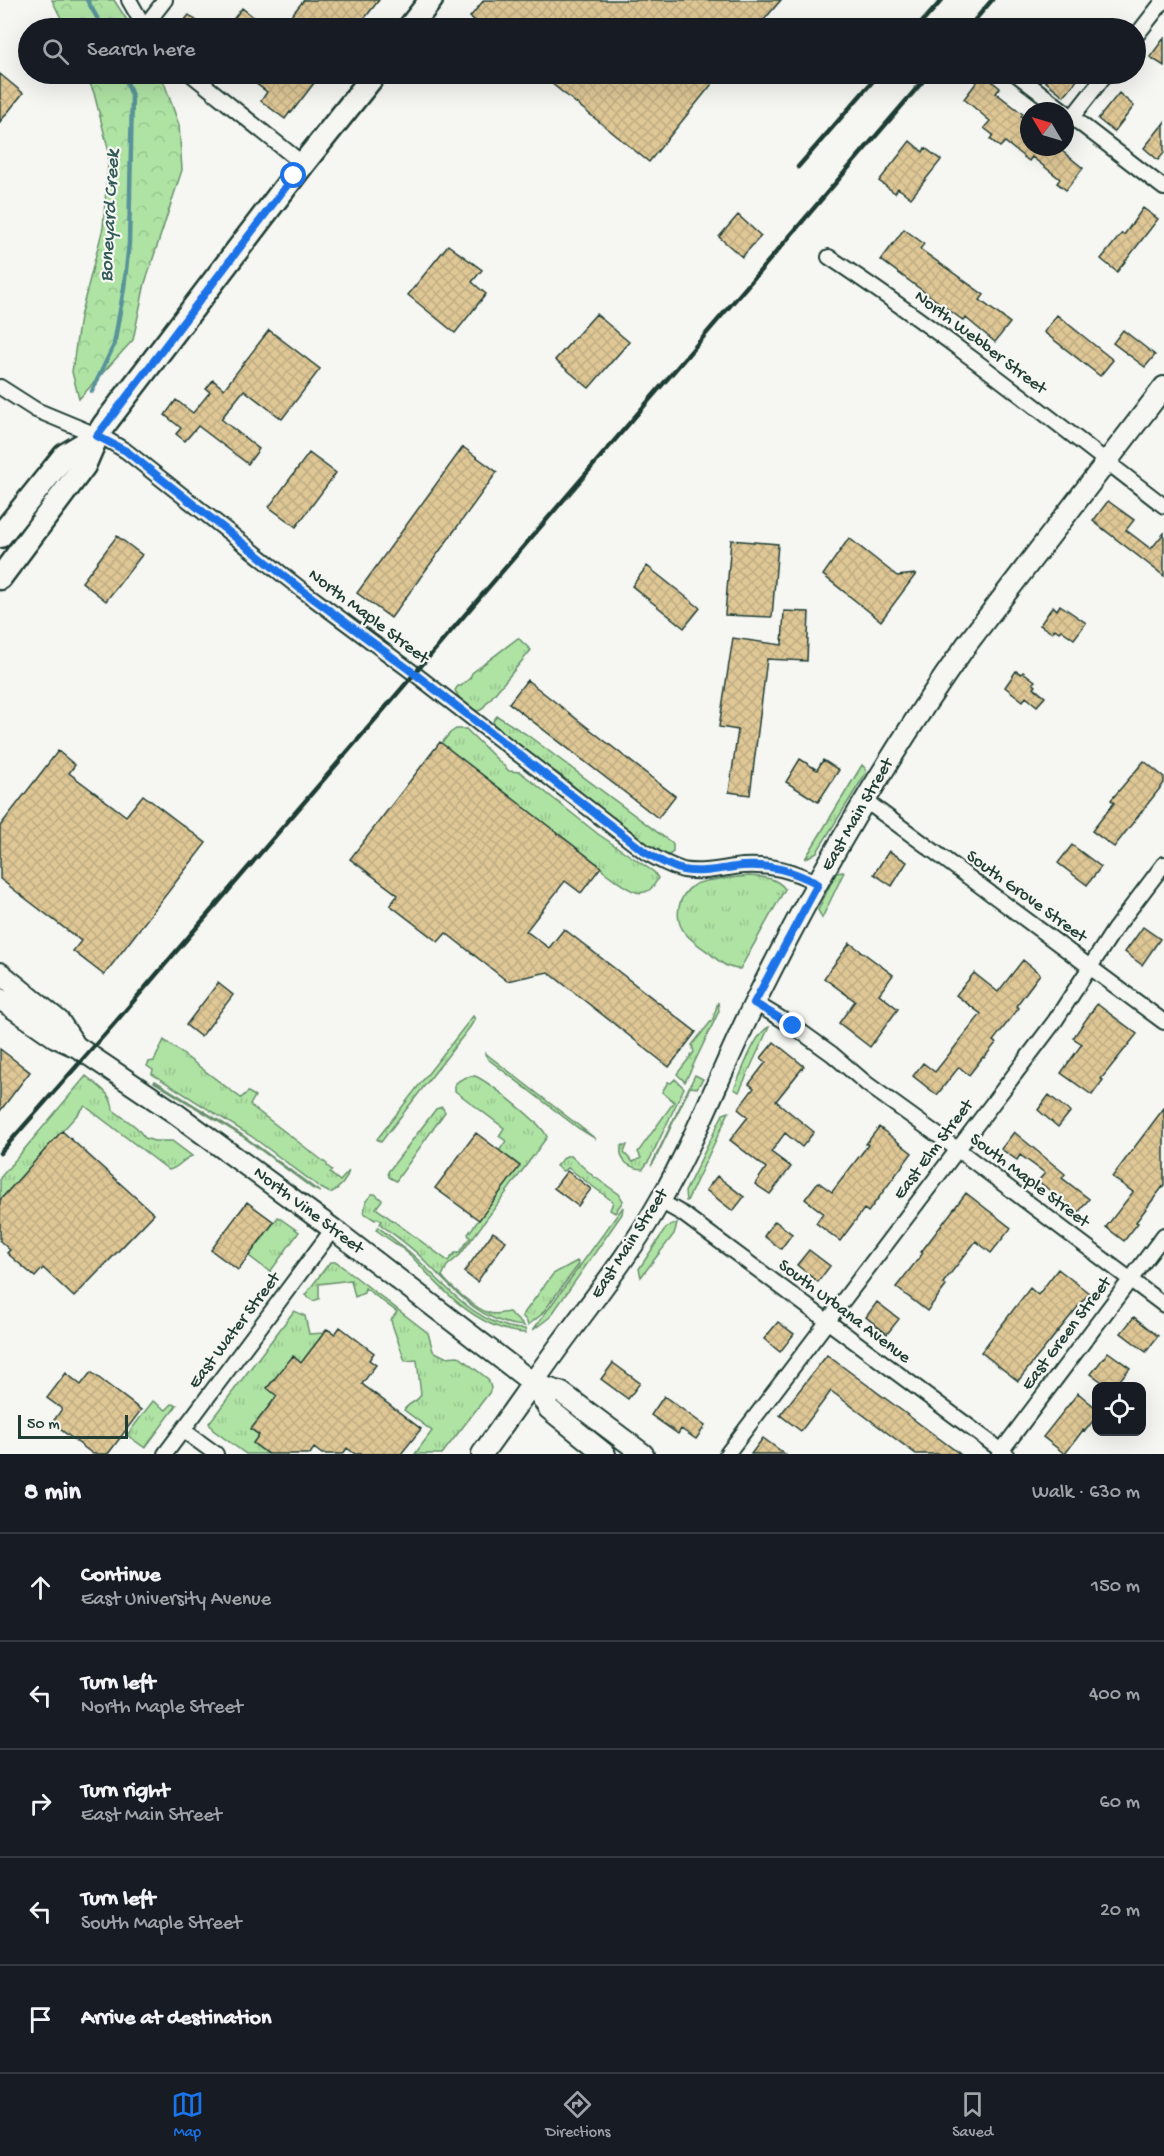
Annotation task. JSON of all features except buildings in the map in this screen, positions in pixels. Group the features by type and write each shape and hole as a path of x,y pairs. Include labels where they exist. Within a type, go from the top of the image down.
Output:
{"main road":[{"path":"418,18 431,0"},
{"path":"0,578 84,466 97,436 303,164 367,84"},
{"name":"East Main Street","path":"482,1454 616,1269 660,1201 676,1172 754,1003 838,844 883,770 955,661 1164,387"},
{"path":"0,536 65,455 97,436"},
{"name":"North Vine Street","path":"0,973 59,1021 77,1047"},
{"name":"North Vine Street","path":"0,999 55,1037 77,1047 175,1113 333,1229 533,1383"},
{"path":"533,1383 549,1409 606,1454"},
{"path":"533,1383 562,1393 643,1454"}],"street":[{"path":"129,0 139,18"},
{"path":"152,18 165,0"},
{"path":"1146,23 1164,0"},
{"path":"203,84 303,164"},
{"path":"1030,84 1054,102"},
{"path":"1074,115 1098,84"},
{"path":"1074,117 1164,188"},
{"name":"North Webber Street","path":"829,256 982,366 1164,506"},
{"name":"North Maple Street","path":"0,387 36,411 97,436 126,451 302,590 415,674 645,852 683,870 701,872 743,866 765,866 783,869 818,884"},
{"name":"South Grove Street","path":"866,801 1164,1022"},
{"name":"East Elm Street","path":"727,1454 1055,1021 1114,930 1164,864"},
{"name":"South Maple Street","path":"754,1003 832,1054 867,1084 1164,1305"},
{"name":"South Urbana Avenue","path":"660,1201 683,1214 1002,1453"},
{"name":"East Water Street","path":"165,1454 333,1229"},
{"name":"East Green Street","path":"1002,1453 1164,1235"},
{"path":"183,1430 216,1454"}],"green space":[{"path":"52,0 114,0 126,18 61,18"},
{"path":"90,84 165,84 179,125 182,170 145,283 133,340 79,399 72,372 80,317 103,228 109,152"},
{"path":"518,638 531,650 481,710 477,711 461,700 455,690 458,686 461,686 472,673"},
{"path":"497,716 526,734 673,844 673,852 666,857 609,817 562,776 497,731 493,721"},
{"path":"456,729 466,729 509,771 520,772 598,834 654,872 658,878 652,887 646,892 639,893 625,887 441,744"},
{"path":"862,765 866,773 817,852 805,859"},
{"path":"844,872 822,918 818,910 836,873"},
{"path":"749,876 773,880 785,889 740,969 735,969 722,964 688,937 679,922 679,908 684,895 694,885 712,880"},
{"path":"718,1002 719,1011 685,1082 677,1074 694,1052 692,1045 713,1019"},
{"path":"473,1016 475,1019 470,1027 381,1142 377,1139"},
{"path":"769,1027 739,1092 734,1089 749,1055 759,1037"},
{"path":"164,1040 241,1098 248,1092 255,1096 250,1105 327,1164 332,1170 330,1173 340,1181 349,1171 342,1184 330,1193 321,1188 251,1136 152,1074 153,1070 147,1066 149,1062 154,1061"},
{"path":"485,1053 596,1139 578,1128 488,1059"},
{"path":"695,1075 703,1079 697,1088 690,1087 651,1166"},
{"path":"86,1076 107,1094 113,1110 136,1127 145,1138 154,1141 172,1141 192,1156 169,1170 85,1106 0,1200 0,1178"},
{"path":"475,1076 515,1104 536,1123 547,1137 460,1255 447,1266 442,1276 477,1307 491,1314 509,1312 524,1326 508,1324 479,1311 454,1291 412,1248 380,1224 382,1221 377,1218 375,1220 364,1213 366,1201 372,1194 375,1194 382,1200 376,1208 448,1261 455,1253 459,1253 470,1238 468,1234 519,1166 499,1151 506,1141 499,1136 504,1128 455,1091 455,1084 460,1080"},
{"path":"675,1079 684,1088 650,1159 643,1169 630,1166 622,1157 621,1147 627,1145 624,1153 633,1162 641,1158 638,1152 674,1102 662,1092 668,1082 671,1083"},
{"path":"155,1081 241,1134 320,1192 242,1136"},
{"path":"442,1107 445,1112 396,1181 389,1177 388,1172 436,1109"},
{"path":"729,1112 686,1201 685,1192 723,1114"},
{"path":"566,1156 571,1156 593,1176 619,1194 623,1201 615,1213 610,1210 613,1202 607,1197 568,1168 563,1171 556,1166"},
{"path":"623,1207 622,1214 550,1317 533,1330"},
{"path":"278,1217 299,1232 270,1272 249,1256"},
{"path":"677,1224 674,1234 641,1277 639,1269 666,1228"},
{"path":"378,1227 410,1253 464,1304 492,1321 508,1327 525,1329 526,1333 509,1331 493,1325 463,1307 409,1254 376,1230"},
{"path":"577,1261 579,1264 541,1315 528,1325 522,1316 553,1274"},
{"path":"330,1262 337,1262 428,1333 433,1351 445,1357 458,1356 488,1379 491,1388 489,1393 442,1454 415,1454 432,1431 404,1410 421,1395 417,1360 405,1361 392,1324 391,1320 397,1312 365,1288 364,1293 355,1297 351,1280 319,1284 319,1299 313,1301 305,1295"},
{"path":"294,1311 305,1316 309,1334 324,1333 301,1363 293,1356 268,1388 277,1396 251,1429 259,1435 253,1443 268,1454 246,1454 213,1430 209,1423"},
{"path":"153,1401 166,1410 172,1404 177,1405 145,1448 127,1435"}],"waterway":[{"name":"Boneyard Creek","path":"87,0 97,18"},
{"name":"Boneyard Creek","path":"92,391 114,345 124,288 129,243 132,96 128,84"}],"railway":[{"path":"926,18 942,0"},
{"path":"977,18 992,0"},
{"path":"798,167 870,84"},
{"path":"0,1153 113,1025 920,84"}],"route":[{"path":"294,176 97,436 126,451 302,590 415,674 645,852 683,870 701,872 743,866 765,866 801,875 818,884 754,1003 793,1026"}]}
